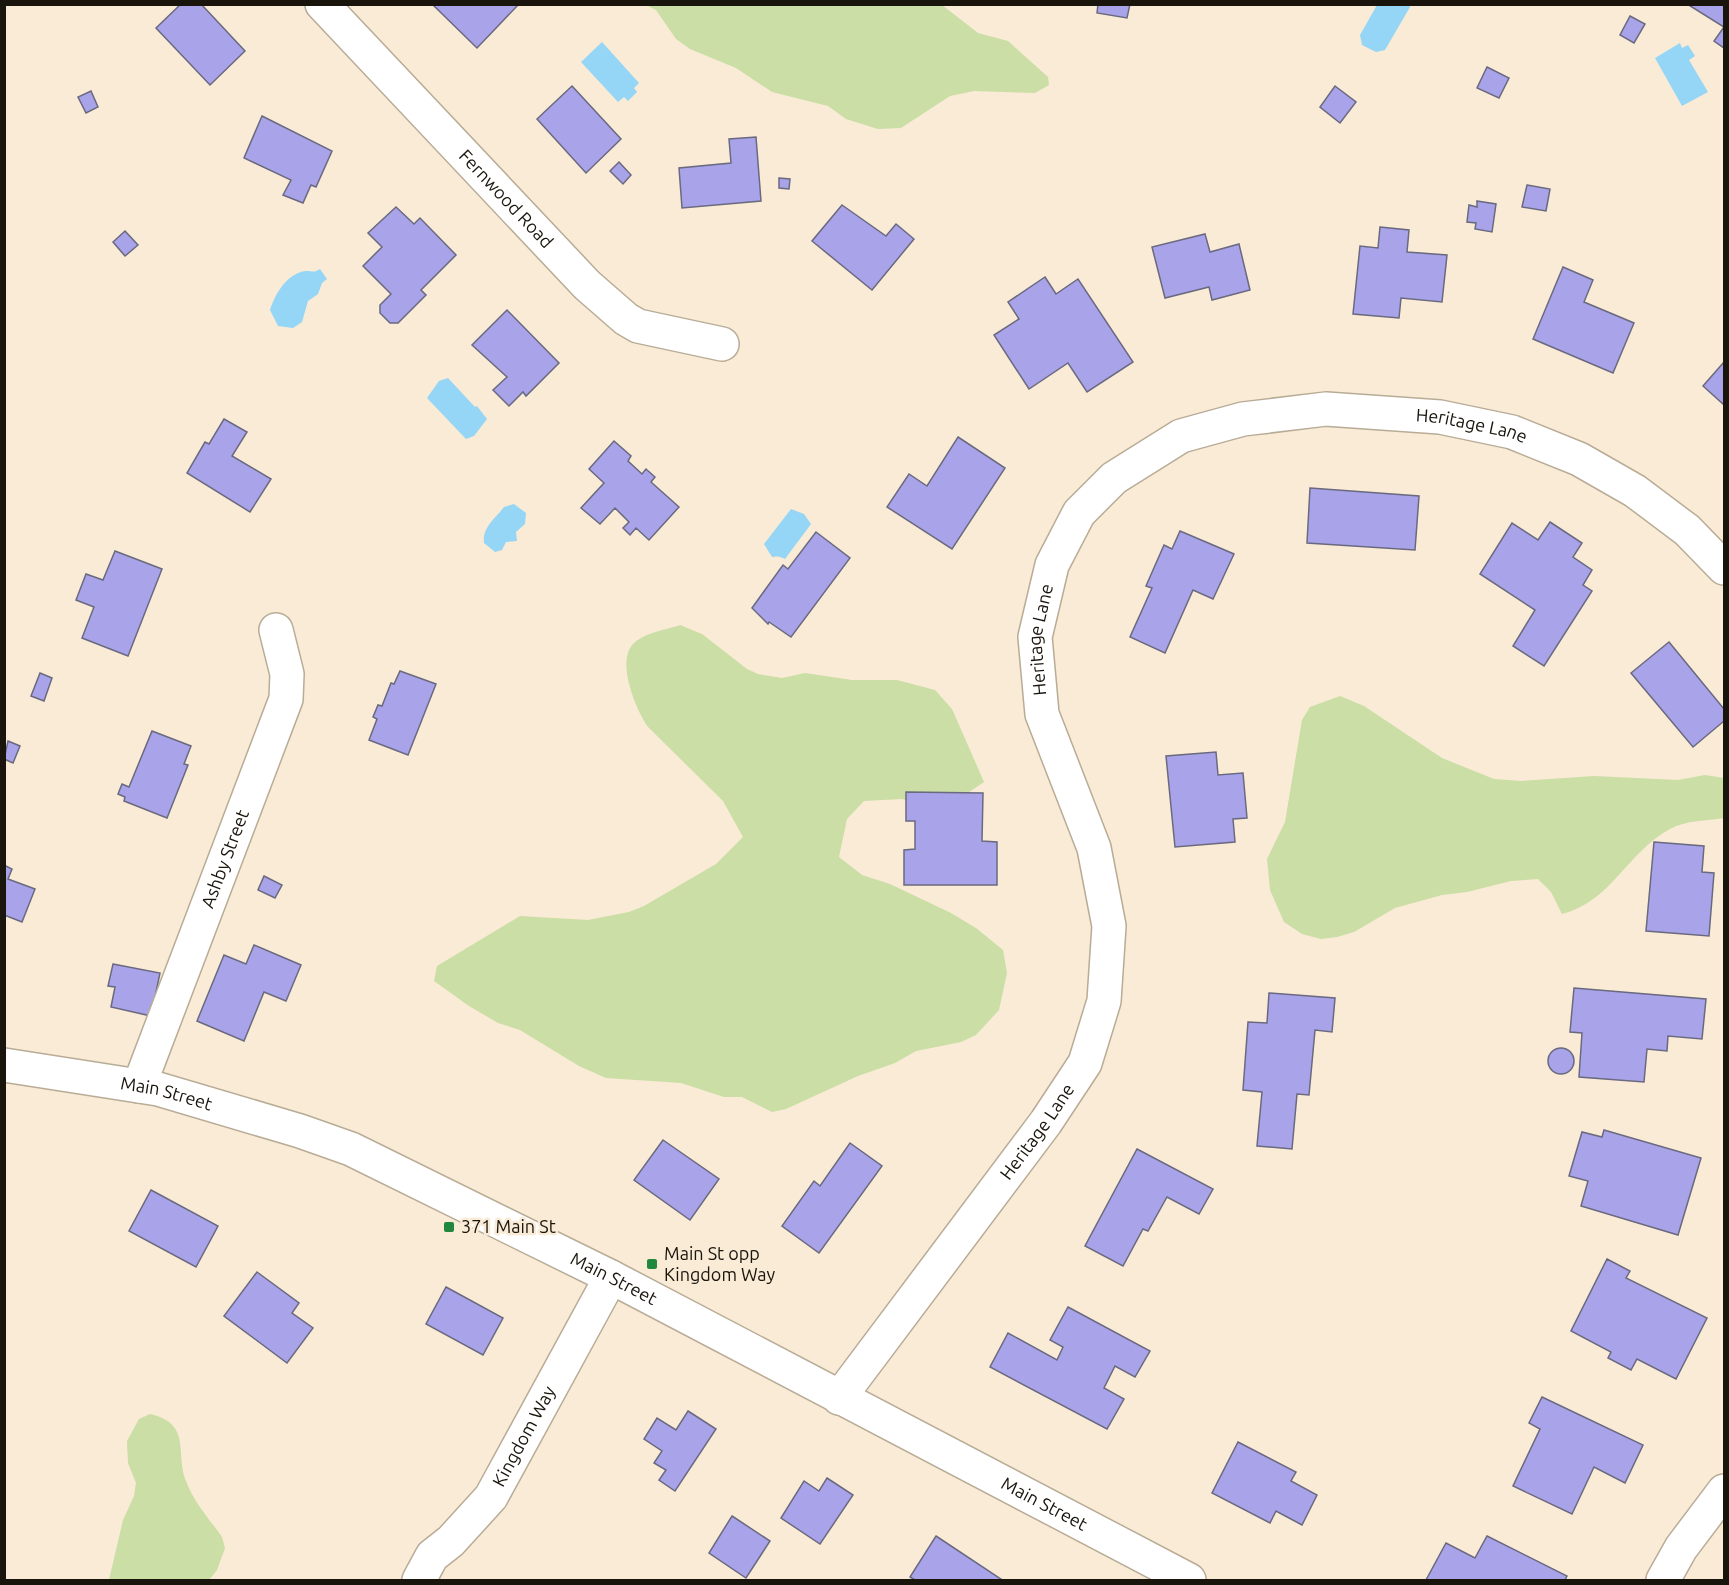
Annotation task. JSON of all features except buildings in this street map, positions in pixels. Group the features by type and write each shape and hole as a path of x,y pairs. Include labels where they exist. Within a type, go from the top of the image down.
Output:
{"street":[{"name":"Fernwood Road","path":"322,4 587,285 626,319 642,327 722,344"},
{"name":"Heritage Lane","path":"839,1398 1046,1122 1085,1063 1104,1002 1109,926 1094,848 1042,714 1035,637 1052,565 1079,513 1114,478 1181,436 1243,419 1326,409 1440,417 1512,432 1579,459 1635,491 1687,530 1725,568"},
{"name":"Ashby Street","path":"139,1086 286,699 287,674 276,630"},
{"name":"Main Street","path":"4,1065 139,1086 229,1109 351,1149 611,1277 1189,1581"},
{"name":"Kingdom Way","path":"419,1581 432,1557 451,1541 491,1497 611,1277"},
{"path":"1663,1581 1681,1548 1725,1491"}],"green space":[{"path":"646,5 942,5 978,33 1008,41 1048,77 1049,85 1035,93 974,91 950,96 901,128 878,129 846,119 828,106 772,92 736,68 690,49 676,39 656,10"},
{"path":"680,625 702,634 747,669 758,674 782,678 805,673 852,680 897,680 935,690 952,709 984,782 966,794 923,804 902,799 864,801 847,819 839,857 862,875 890,884 951,913 976,928 1003,950 1007,973 999,1010 976,1035 961,1042 916,1051 895,1063 858,1076 786,1109 772,1112 742,1097 724,1097 681,1083 606,1078 579,1066 520,1030 498,1023 434,981 437,966 520,916 588,920 629,912 644,906 716,864 743,837 723,801 648,727 633,698 626,662 633,644 649,634"},
{"path":"1340,696 1364,706 1442,758 1494,779 1521,781 1594,776 1678,780 1705,775 1724,778 1724,818 1690,822 1670,829 1655,838 1594,899 1562,914 1551,892 1538,879 1511,881 1467,892 1442,895 1395,908 1354,932 1337,937 1321,939 1302,934 1284,922 1270,890 1267,859 1285,822 1302,720 1310,707"},
{"path":"150,1414 172,1424 177,1432 183,1470 189,1488 222,1537 225,1548 217,1570 209,1580 109,1580 123,1520 134,1496 136,1483 128,1463 127,1441 139,1419"}],"water":[{"path":"1377,5 1409,5 1410,7 1385,50 1376,52 1362,45 1360,35"},
{"path":"602,42 639,83 634,88 637,92 628,101 624,97 618,102 581,62"},
{"path":"1680,43 1682,48 1688,45 1695,56 1689,60 1708,92 1682,106 1655,58"},
{"path":"320,269 327,279 322,283 318,294 308,301 302,322 293,328 278,326 270,310 283,285 299,273"},
{"path":"448,378 487,419 474,436 466,439 427,398 439,381"},
{"path":"514,504 526,513 525,524 516,532 517,541 506,542 502,550 495,552 484,543 485,532 504,507"},
{"path":"791,509 804,514 811,524 785,559 772,557 764,544"}],"place":[{"name":"371 Main St","path":"449,1227"},
{"name":"Main St opp Kingdom Way","path":"652,1264"}]}
